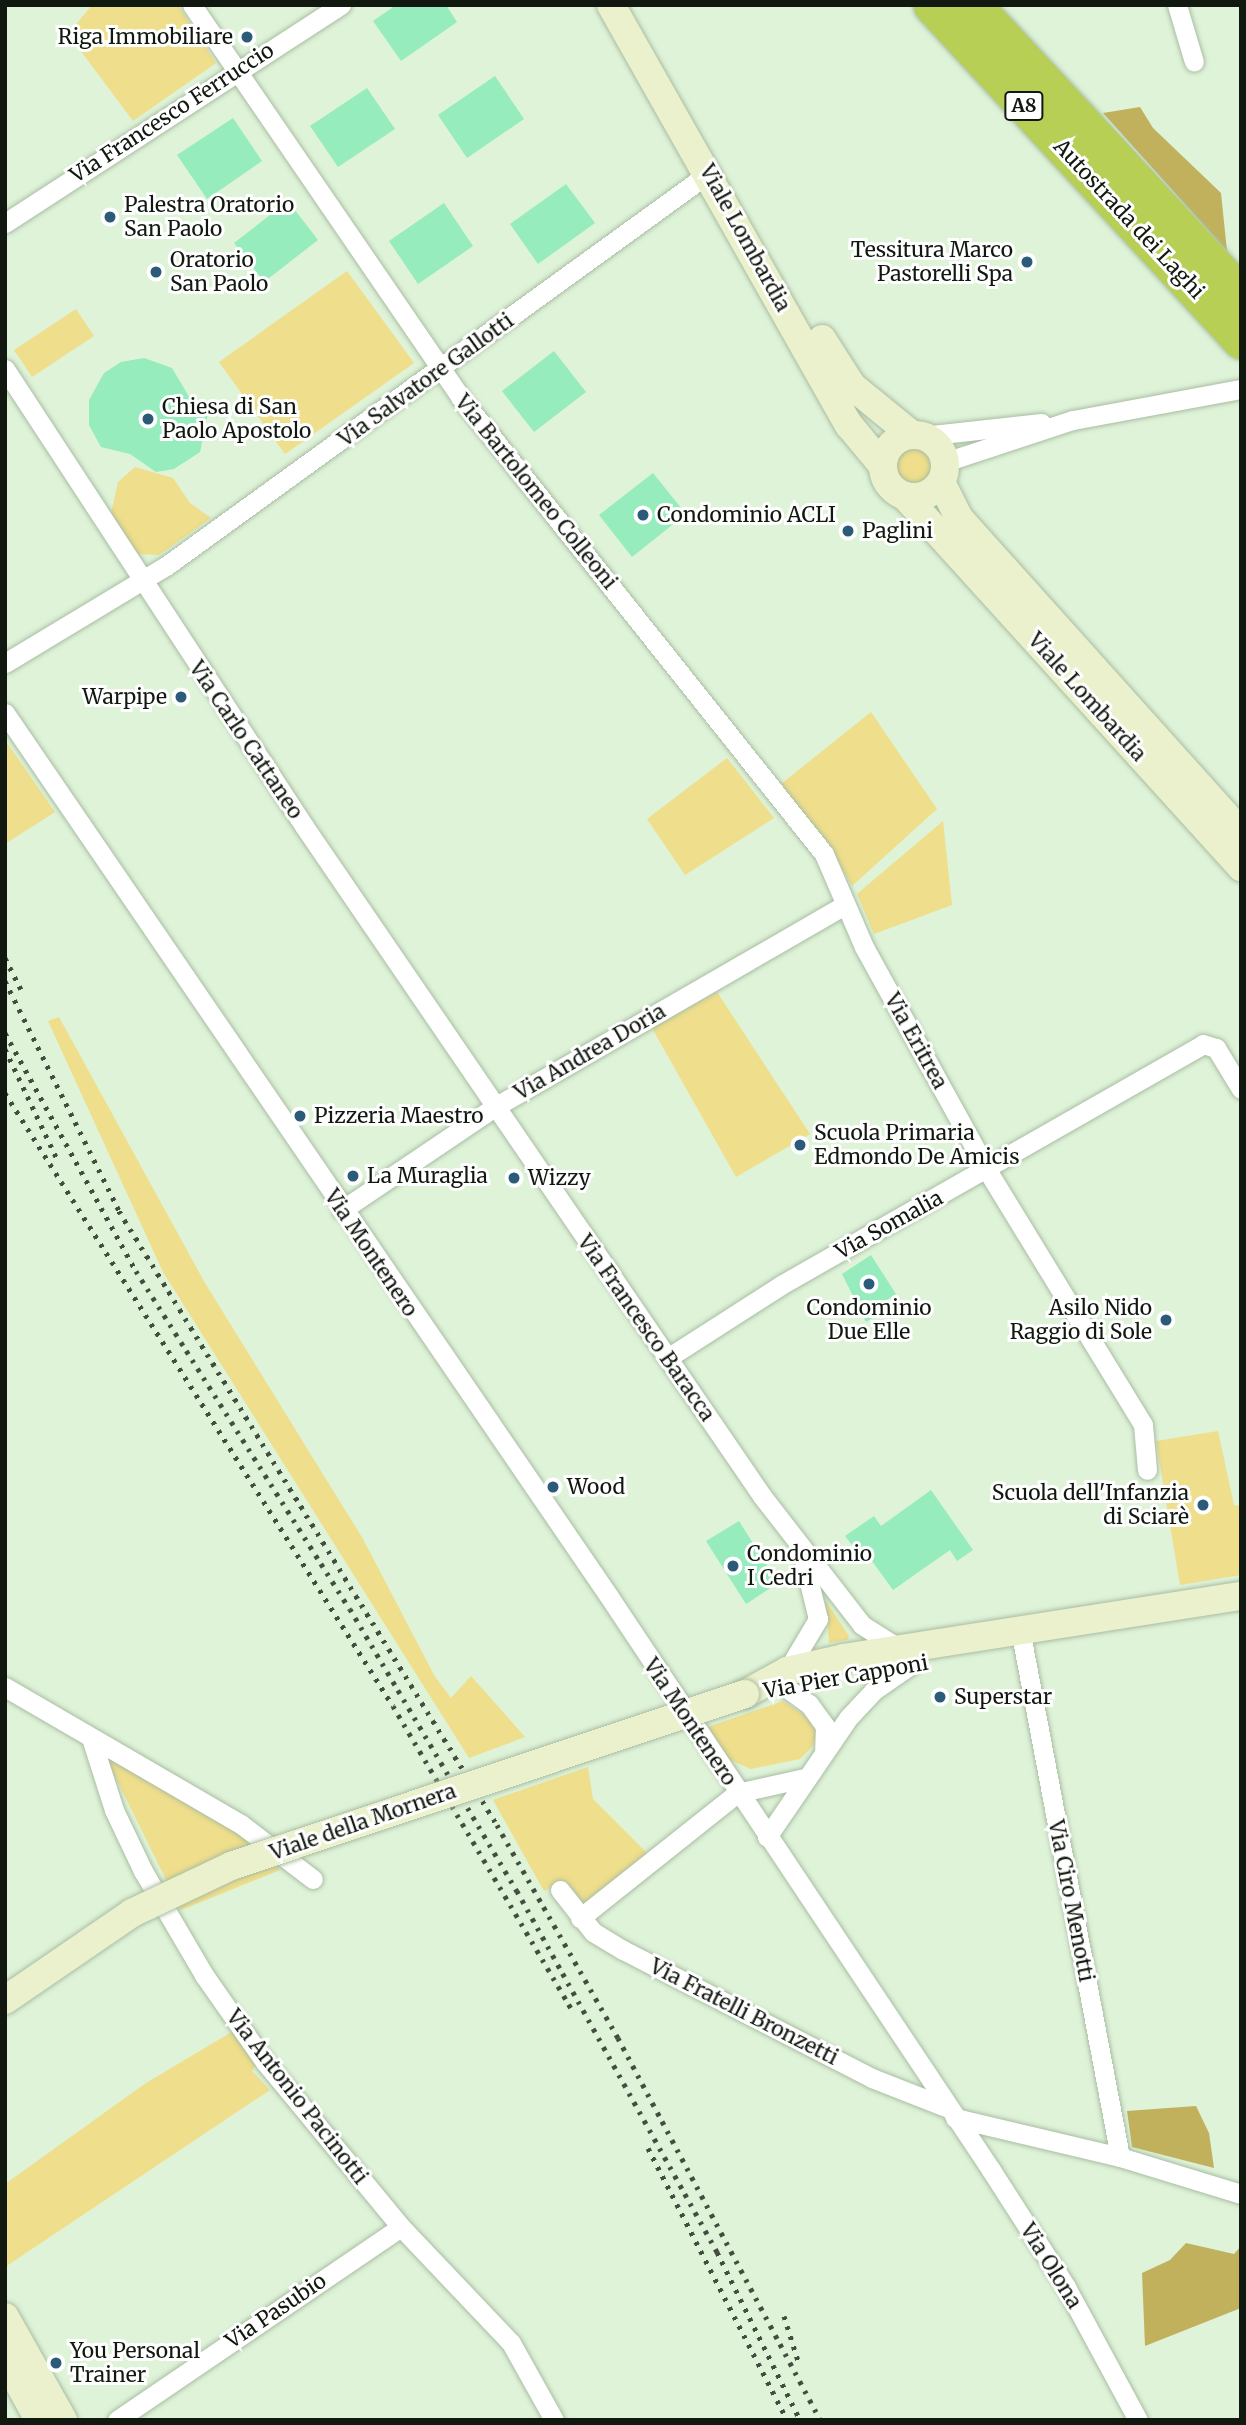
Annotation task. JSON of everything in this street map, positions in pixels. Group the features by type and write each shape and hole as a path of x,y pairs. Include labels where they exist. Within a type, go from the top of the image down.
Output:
{"highway":[{"name":"Autostrada dei Laghi","path":"932,5 1241,340"},
{"name":"Autostrada dei Laghi","path":"973,5 1241,294"}],"main road":[{"name":"Viale Lombardia","path":"611,5 709,173 849,425 883,466"},
{"name":"Viale Lombardia","path":"632,5 834,360 852,386 917,436"},
{"path":"917,436 935,443 943,472 926,495 905,496 892,488 883,466 887,450 917,436"},
{"name":"Viale Lombardia","path":"943,472 959,519 1241,832"},
{"name":"Viale Lombardia","path":"905,496 1241,867"},
{"name":"Via Pier Capponi","path":"745,1694 787,1680 1241,1596"},
{"name":"Via Pier Capponi","path":"906,1657 1023,1646 1241,1611"},
{"name":"Viale della Mornera","path":"5,2000 132,1913 231,1867 745,1694"},
{"path":"5,2316 63,2420"},
{"path":"5,2358 39,2420"}],"street":[{"name":"Via Bartolomeo Colleoni","path":"192,5 234,71 440,370 824,854 844,905"},
{"name":"Via Francesco Ferruccio","path":"5,223 234,71 341,5"},
{"path":"1177,5 1194,62"},
{"name":"Via Salvatore Gallotti","path":"140,581 440,370 709,173"},
{"name":"Via Carlo Cattaneo","path":"5,369 140,581 493,1108"},
{"path":"917,436 1073,420 1241,389"},
{"path":"943,472 1073,420"},
{"path":"5,663 140,581"},
{"name":"Via Montenero","path":"5,713 951,2113"},
{"name":"Via Andrea Doria","path":"342,1210 493,1108 844,905"},
{"name":"Via Eritrea","path":"844,905 987,1170 1143,1425 1147,1469"},
{"name":"Via Somalia","path":"669,1357 781,1285 987,1170 1203,1044 1216,1048 1241,1089"},
{"name":"Via Francesco Baracca","path":"493,1108 669,1357 798,1548 862,1625 906,1657"},
{"name":"Via Francesco Baracca","path":"787,1680 818,1619 798,1548"},
{"name":"Via Ciro Menotti","path":"1023,1646 1120,2157"},
{"path":"767,1837 824,1751 873,1691 906,1657"},
{"path":"787,1680 825,1726 824,1751"},
{"path":"5,1688 92,1741 115,1747 242,1825 313,1879"},
{"name":"Via Antonio Pacinotti","path":"92,1741 114,1810 143,1871 204,1975 265,2062 401,2227 511,2343 554,2420"},
{"path":"737,1793 804,1778"},
{"name":"Via Montenero","path":"580,1918 737,1793"},
{"name":"Via Fratelli Bronzetti","path":"560,1890 580,1918 623,1950 872,2078 951,2113 1120,2157 1241,2194"},
{"name":"Via Olona","path":"951,2113 1066,2287 1138,2420"},
{"name":"Via Pasubio","path":"117,2420 401,2227"}],"shaded area":[{"path":"92,5 178,5 216,63 133,121 68,34"},
{"path":"1140,107 1153,128 1221,193 1227,251 1103,113"},
{"path":"347,271 414,363 285,454 219,362"},
{"path":"76,309 94,336 32,377 14,350"},
{"path":"915,447 929,453 935,467 929,481 915,487 901,481 895,467 901,453"},
{"path":"135,467 173,478 190,503 211,518 159,555 136,554 111,513 118,482"},
{"path":"871,712 937,809 852,886 826,841 781,784"},
{"path":"5,740 55,812 5,844"},
{"path":"727,758 774,818 685,875 647,819"},
{"path":"943,821 952,905 874,934 857,894"},
{"path":"717,992 810,1134 736,1177 652,1028"},
{"path":"59,1017 205,1283 363,1539 434,1675 451,1698 471,1676 525,1737 469,1758 163,1272 48,1021"},
{"name":"Scuola dell'Infanzia di Sciarè","path":"1218,1431 1234,1505 1241,1506 1241,1575 1180,1585 1156,1441"},
{"path":"826,1601 849,1636 848,1640 829,1643"},
{"path":"783,1701 810,1719 817,1730 813,1746 800,1759 751,1769 728,1759 708,1727"},
{"path":"105,1756 237,1831 280,1870 181,1910"},
{"path":"588,1767 593,1799 650,1856 586,1907 561,1883 544,1891 493,1800"},
{"path":"235,2030 258,2062 252,2071 270,2090 5,2267 5,2184 146,2083"},
{"path":"1196,2106 1209,2133 1214,2168 1132,2147 1127,2111"},
{"path":"1186,2243 1234,2254 1241,2246 1241,2308 1145,2346 1142,2273 1170,2260"}],"building":[{"path":"396,5 446,5 457,22 401,61 373,21"},
{"path":"495,76 524,119 467,158 438,115"},
{"path":"367,88 395,129 338,167 310,126"},
{"path":"233,118 262,161 207,199 177,155"},
{"path":"566,184 595,223 538,264 510,224"},
{"path":"288,201 318,240 264,282 234,243"},
{"path":"444,203 473,246 418,284 389,241"},
{"path":"554,351 586,392 534,432 502,391"},
{"name":"Chiesa di San Paolo Apostolo","path":"144,358 172,368 194,405 208,413 200,452 174,469 156,472 130,454 101,447 89,425 89,400 104,373 121,362"},
{"name":"Condominio ACLI","path":"653,473 686,514 632,557 599,515"},
{"name":"Condominio Due Elle","path":"871,1255 896,1294 882,1303 886,1310 866,1322 842,1274"},
{"path":"931,1490 973,1550 957,1561 950,1550 893,1590 864,1550 858,1553 845,1536 874,1516 881,1526"},
{"name":"Condominio I Cedri","path":"739,1521 778,1583 746,1604 706,1541"}],"railway":[{"path":"5,958 22,992"},
{"path":"5,981 119,1211 497,1825 618,2038 820,2420"},
{"path":"5,1033 136,1271 350,1609 517,1891 717,2252 800,2420"},
{"path":"5,1049 57,1159"},
{"path":"5,1093 393,1706 574,2013"},
{"path":"648,2148 787,2420"},
{"path":"784,2316 799,2364"}],"place":[{"name":"Riga Immobiliare","path":"247,37"},
{"name":"Palestra Oratorio San Paolo","path":"110,217"},
{"name":"Tessitura Marco Pastorelli Spa","path":"1027,262"},
{"name":"Oratorio San Paolo","path":"156,272"},
{"name":"Chiesa di San Paolo Apostolo","path":"148,419"},
{"name":"Condominio ACLI","path":"643,515"},
{"name":"Paglini","path":"848,531"},
{"name":"Warpipe","path":"181,697"},
{"name":"Pizzeria Maestro","path":"300,1116"},
{"name":"Scuola Primaria Edmondo De Amicis","path":"800,1145"},
{"name":"La Muraglia","path":"353,1176"},
{"name":"Wizzy","path":"514,1178"},
{"name":"Condominio Due Elle","path":"869,1284"},
{"name":"Asilo Nido Raggio di Sole","path":"1166,1320"},
{"name":"Wood","path":"553,1487"},
{"name":"Scuola dell'Infanzia di Sciarè","path":"1203,1505"},
{"name":"Condominio I Cedri","path":"733,1566"},
{"name":"Superstar","path":"940,1697"},
{"name":"You Personal Trainer","path":"56,2363"}]}
